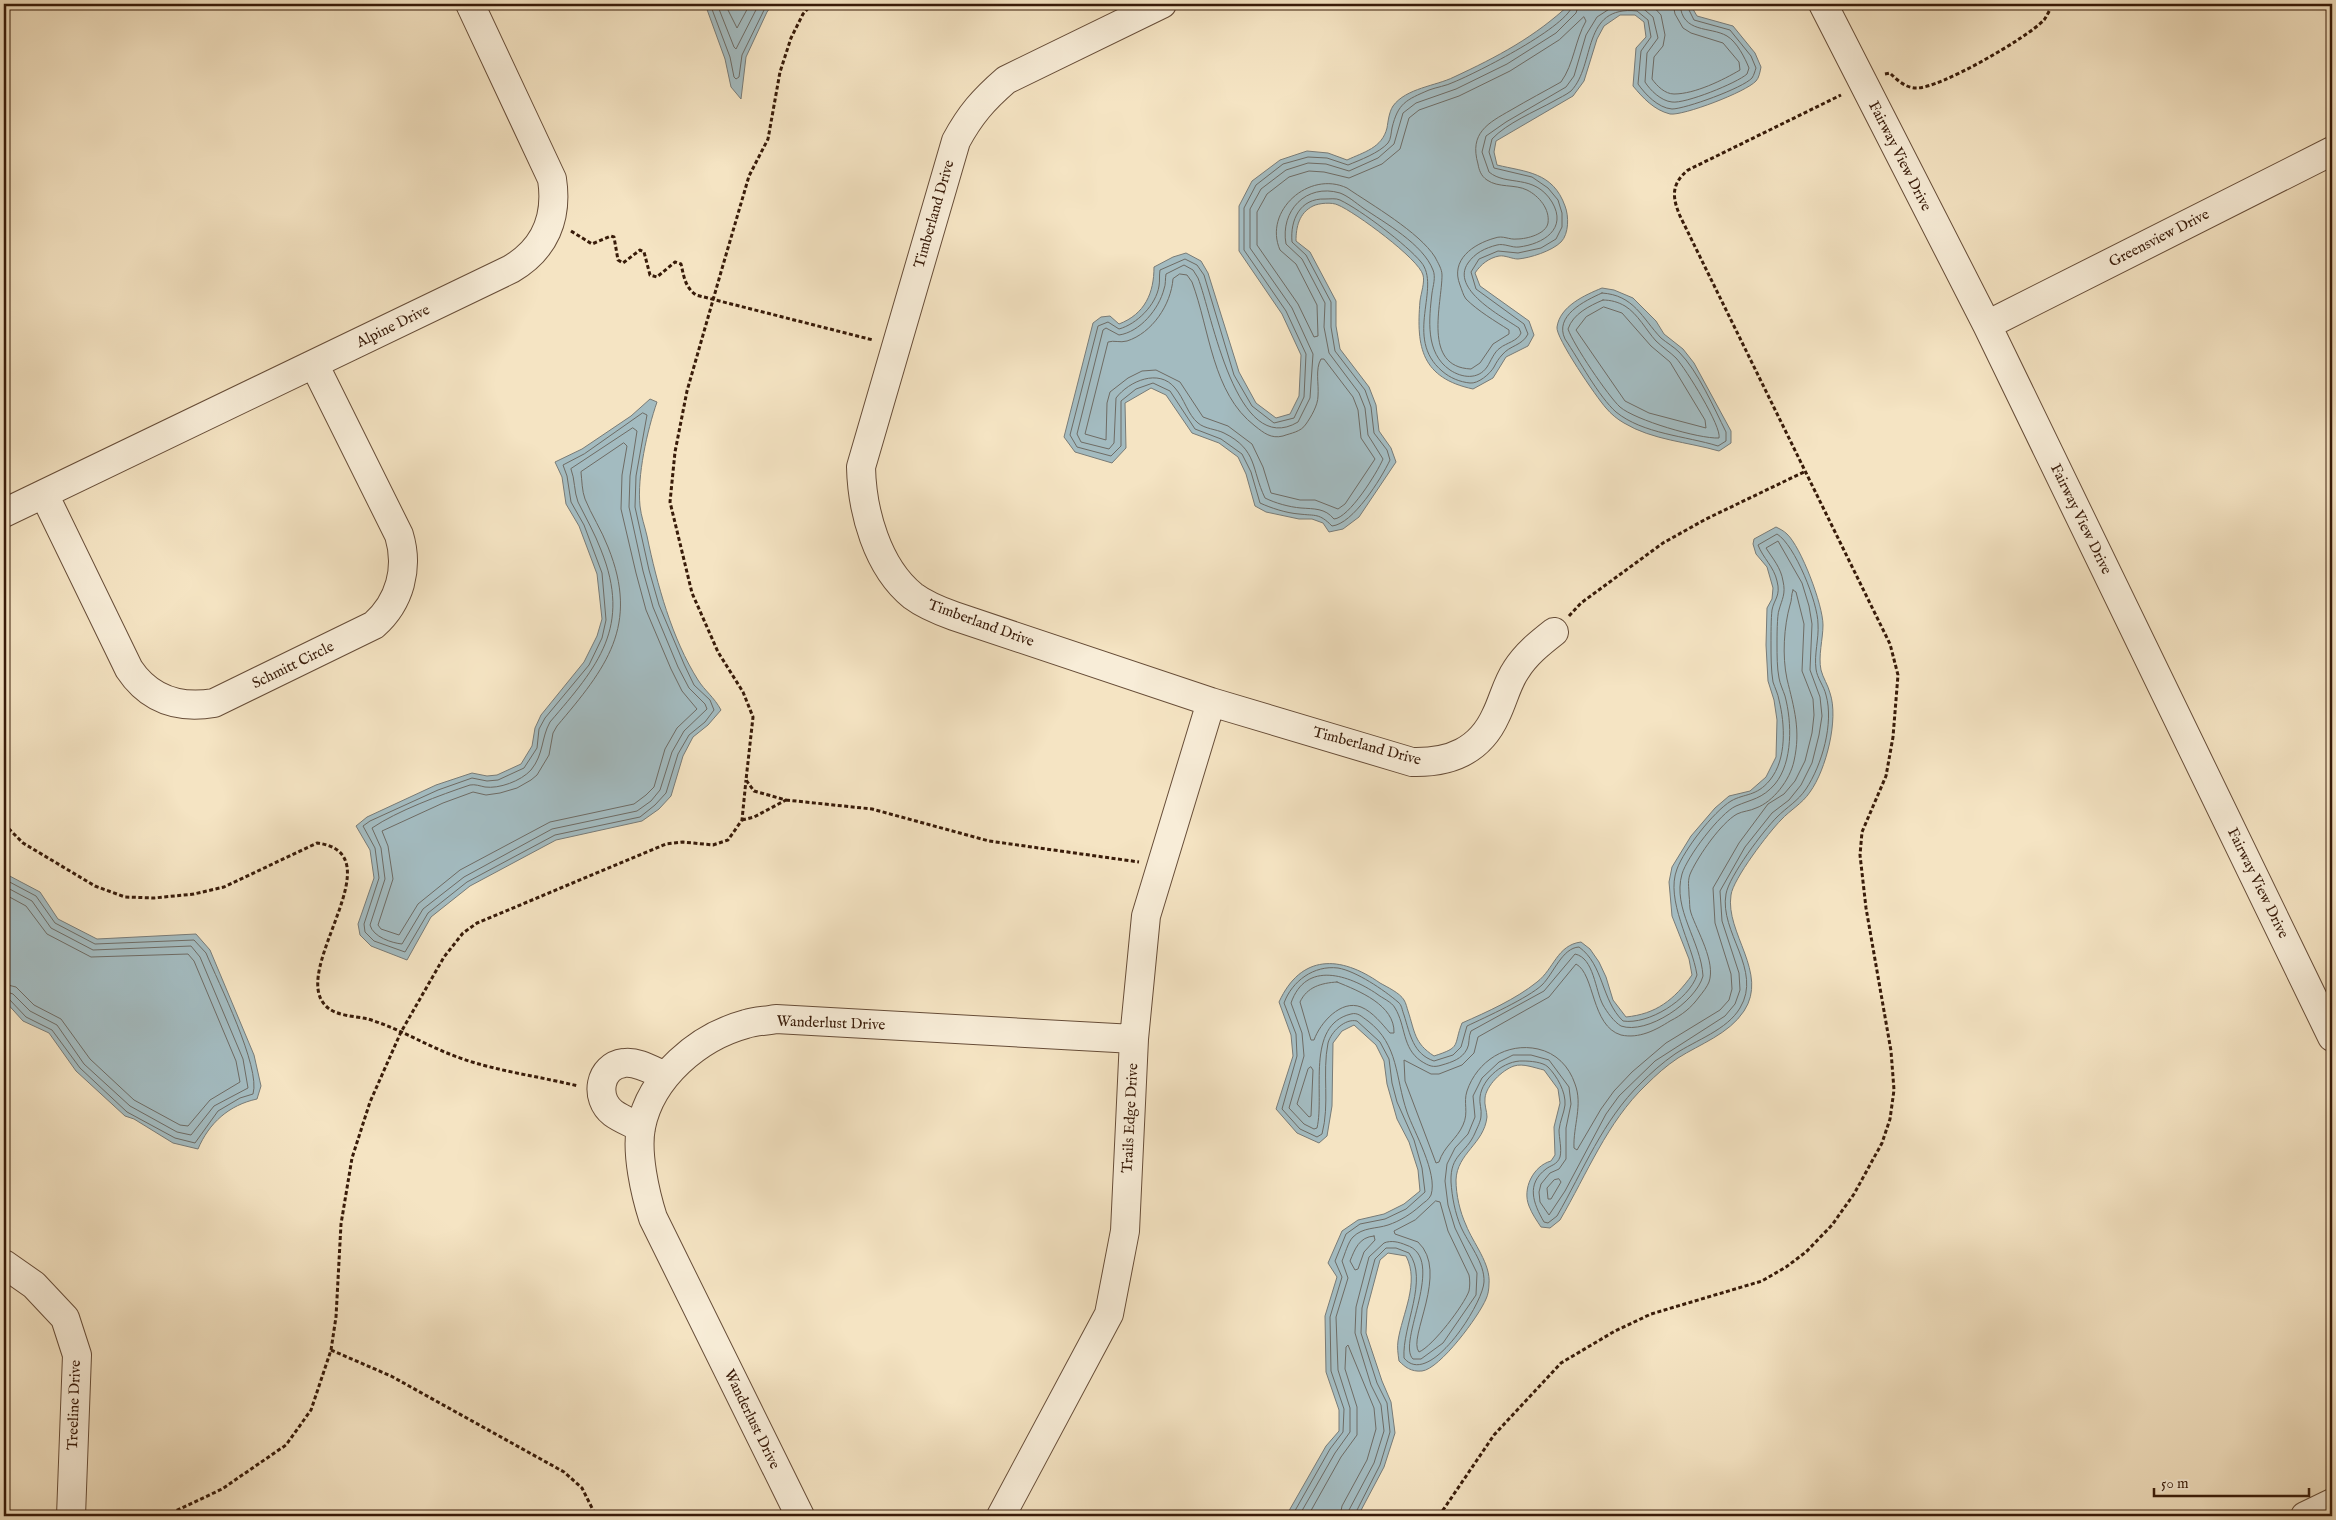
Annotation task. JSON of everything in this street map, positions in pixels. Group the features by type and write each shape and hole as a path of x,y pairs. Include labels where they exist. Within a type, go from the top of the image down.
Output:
{"street":[{"name":"Alpine Drive","path":"4,513 522,263 540,245 547,234 552,219 554,195 552,180 470,4"},
{"name":"Timberland Drive","path":"1162,4 1006,80 986,97 968,117 956,141 861,466 861,492 867,520 879,549 893,573 912,595 932,608 1212,702 1412,762 1432,762 1453,757 1471,748 1488,732 1516,670 1532,650 1554,632"},
{"name":"Fairway View Drive","path":"1823,4 1852,89 1987,325 2332,1037"},
{"name":"Greensview Drive","path":"1987,325 2332,151"},
{"name":"Schmitt Circle","path":"44,494 129,669 137,680 149,691 172,703 186,706 214,704 374,625 385,615 403,575 404,562 399,535 314,364"},
{"name":"Trails Edge Drive","path":"1001,1516 1109,1314 1125,1231 1134,1039 1146,916 1212,702"},
{"name":"Wanderlust Drive","path":"800,1516 653,1218 644,1190 641,1128 652,1099 665,1076 689,1054 723,1033 746,1024 776,1019 1134,1039"},
{"path":"641,1128 613,1113 606,1105 601,1091 603,1077 613,1067 624,1063 637,1064 665,1076"},
{"name":"Treeline Drive","path":"4,1264 34,1285 65,1318 77,1355 71,1516"},
{"path":"2305,1516 2332,1503"}],"path":[{"path":"165,1516 222,1489 286,1445 311,1410 331,1350 336,1317 341,1224 352,1158 370,1102 401,1032 444,957 463,933 477,923 666,844 683,842 713,845 728,840 742,820 754,717 743,692 718,652 692,593 670,502 675,452 687,391 749,176 768,139 780,72 791,38 804,14 812,4"},
{"path":"1439,1516 1494,1435 1561,1363 1615,1331 1651,1314 1762,1280 1786,1267 1806,1252 1832,1225 1854,1194 1882,1143 1890,1120 1894,1090 1891,1051 1866,908 1860,854 1862,832 1886,776 1893,737 1898,675 1890,644 1680,216 1673,200 1675,184 1688,170 1852,89 1871,75 1890,73 1902,83 1916,88 1932,85 1994,56 2044,20 2053,4"},
{"path":"552,219 592,244 610,236 614,237 618,260 623,263 640,250 644,252 650,275 657,278 675,262 680,264 689,290 714,301 895,345"},
{"path":"1554,632 1581,603 1663,543 1706,519 1806,471"},
{"path":"746,780 754,792 786,800 872,809 989,841 1161,865"},
{"path":"742,820 754,817 786,800"},
{"path":"4,824 23,843 95,886 124,897 154,898 194,894 224,887 317,843 331,845 342,856 348,871 343,897 319,969 317,988 324,1005 341,1014 368,1020 401,1032 463,1059 601,1091"},
{"path":"331,1350 391,1376 564,1472 582,1488 596,1516"}],"water":[{"path":"705,4 773,4 767,12 746,57 741,99 731,87 725,59"},
{"path":"1570,4 1690,4 1697,16 1733,26 1755,53 1761,67 1759,77 1750,86 1740,91 1688,111 1670,114 1659,110 1649,103 1633,86 1636,48 1646,37 1644,22 1635,15 1620,15 1604,26 1597,39 1584,81 1573,96 1496,141 1494,152 1497,165 1528,172 1546,180 1560,195 1565,206 1568,225 1564,239 1541,254 1516,259 1501,256 1495,257 1486,262 1475,273 1480,286 1529,321 1534,335 1528,346 1506,357 1493,378 1473,389 1456,384 1443,377 1433,369 1426,358 1419,333 1423,275 1410,258 1371,226 1338,205 1329,203 1319,204 1304,212 1298,226 1296,241 1310,252 1336,301 1336,326 1340,349 1369,387 1376,405 1379,431 1391,448 1396,462 1359,517 1343,529 1329,532 1323,523 1312,519 1299,519 1266,512 1255,506 1246,474 1238,457 1219,443 1192,433 1166,395 1151,388 1125,403 1126,448 1112,463 1075,452 1064,437 1093,323 1101,317 1110,316 1119,324 1135,315 1142,308 1150,294 1154,267 1173,257 1186,253 1201,261 1208,273 1239,372 1256,403 1276,418 1290,414 1299,396 1301,355 1282,314 1239,251 1239,206 1252,181 1280,160 1307,151 1328,153 1347,160 1366,152 1377,145 1385,135 1393,106 1405,95 1454,77 1500,54 1543,27"},
{"path":"1602,288 1614,290 1633,298 1656,321 1664,334 1683,349 1694,363 1731,431 1731,443 1719,451 1658,437 1624,423 1606,408 1569,354 1558,333 1557,327 1559,320 1568,307 1581,298"},
{"path":"650,399 657,402 646,440 641,468 639,494 641,514 666,611 680,647 698,680 721,710 708,725 693,737 683,756 671,796 659,809 642,821 556,840 470,886 431,917 407,960 371,946 360,935 358,924 374,878 370,850 356,826 367,817 436,785 472,773 487,776 497,775 521,764 532,746 535,728 541,715 584,662 597,636 602,619 597,574 579,526 566,504 562,477 555,462 582,449 631,416"},
{"path":"1776,527 1787,534 1799,551 1819,604 1823,625 1820,665 1830,693 1833,716 1826,758 1816,782 1807,796 1781,820 1760,845 1733,888 1731,909 1734,924 1745,953 1752,982 1750,997 1744,1011 1738,1019 1714,1038 1665,1067 1632,1100 1598,1149 1560,1220 1550,1228 1541,1227 1536,1220 1529,1206 1527,1192 1534,1173 1551,1161 1555,1155 1554,1127 1560,1103 1558,1089 1544,1070 1525,1065 1509,1068 1495,1079 1486,1093 1487,1117 1485,1126 1476,1142 1465,1155 1457,1171 1456,1180 1462,1215 1481,1254 1489,1276 1486,1299 1476,1317 1458,1341 1439,1361 1422,1371 1411,1370 1399,1361 1398,1348 1400,1331 1411,1288 1410,1266 1406,1256 1388,1253 1380,1260 1367,1309 1366,1333 1391,1402 1395,1433 1384,1467 1358,1516 1286,1516 1326,1446 1339,1431 1339,1410 1326,1372 1325,1316 1337,1277 1328,1263 1342,1231 1358,1220 1384,1214 1404,1204 1420,1191 1418,1170 1409,1142 1397,1119 1387,1084 1384,1061 1376,1045 1354,1025 1342,1031 1333,1043 1332,1106 1327,1136 1319,1143 1297,1133 1276,1109 1293,1056 1291,1035 1279,1002 1288,986 1298,975 1310,968 1323,964 1350,967 1393,990 1402,997 1419,1042 1434,1056 1453,1048 1462,1023 1501,1005 1529,988 1543,977 1566,948 1573,944 1581,942 1590,949 1606,977 1613,1000 1626,1017 1655,1009 1678,992 1692,975 1689,959 1672,916 1669,882 1672,867 1691,836 1715,808 1729,796 1750,791 1766,777 1776,757 1777,720 1774,700 1768,681 1766,645 1767,608 1772,599 1773,588 1767,567 1756,554 1753,544 1754,539"},
{"path":"4,873 40,892 58,919 97,939 196,934 210,950 254,1055 261,1086 257,1099 238,1106 221,1116 208,1131 198,1149 173,1143 134,1119 125,1116 76,1071 49,1033 23,1021 4,1000"}]}
